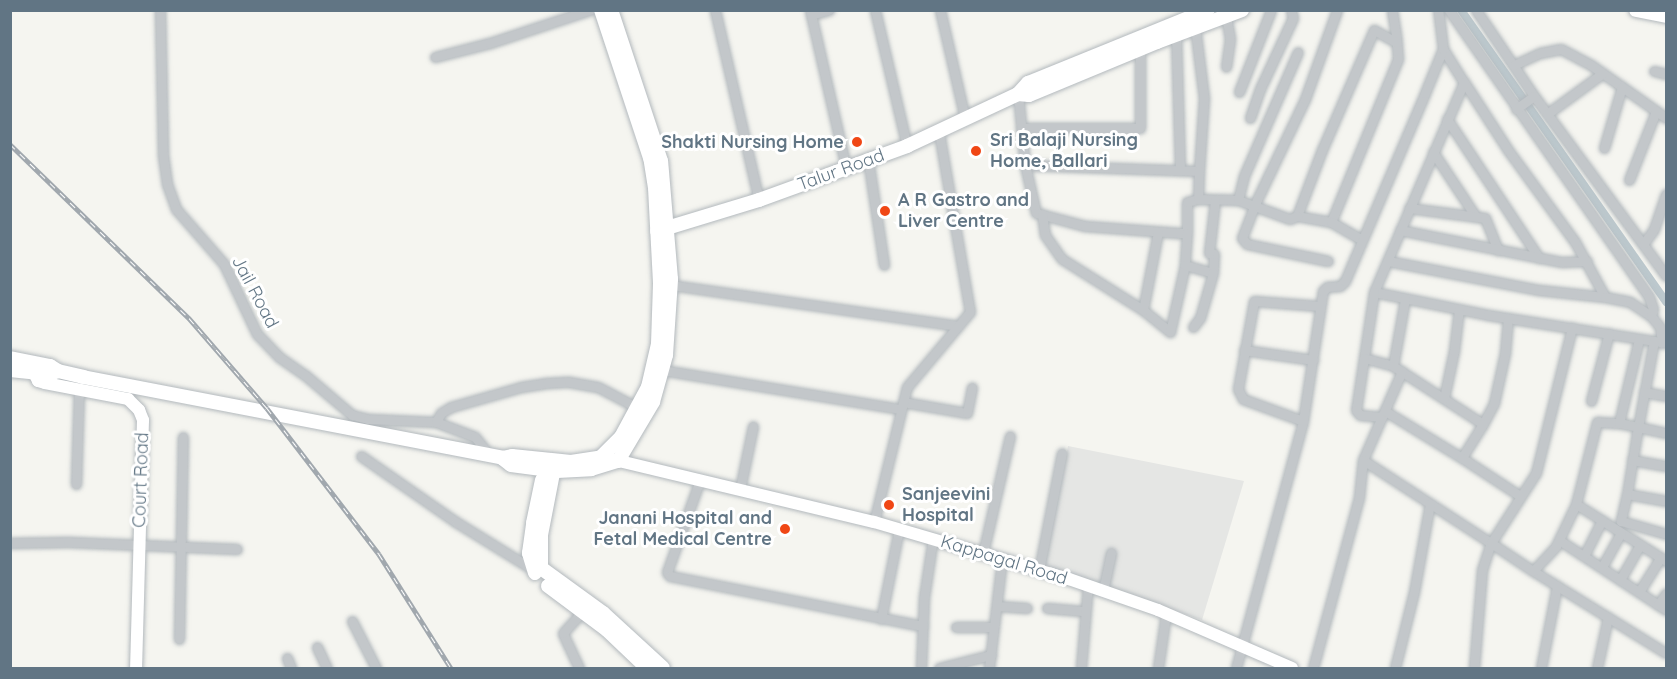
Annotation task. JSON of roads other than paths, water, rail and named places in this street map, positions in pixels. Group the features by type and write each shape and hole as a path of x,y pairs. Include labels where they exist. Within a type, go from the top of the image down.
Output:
{"main road":[{"path":"495,456 511,465 521,467 550,466 591,469 618,461 654,402 666,355 671,285 650,158 601,10"},
{"path":"10,358 51,366 58,371 326,425 495,456 512,456 550,466 601,457 621,437 648,387 658,344 663,230 661,161 611,10"},
{"name":"Talur Road","path":"663,230 759,200 907,146 939,133 965,118 1018,94 1028,83 1208,10"},
{"name":"Talur Road","path":"1018,94 1029,95 1176,34 1242,10"},
{"path":"1636,10 1666,16"},
{"path":"10,370 49,374 58,371"},
{"name":"Court Road","path":"34,373 38,381 128,399 139,410 143,420 136,669"},
{"name":"Kappagal Road","path":"601,457 874,522 1040,570 1166,614 1292,669"},
{"path":"550,466 536,503 529,553 532,568 542,582 657,668"},
{"path":"550,466 541,535 541,568 603,613 657,668"},
{"path":"521,467 531,484 536,503"}],"street":[{"name":"Jail Road","path":"160,10 163,155 167,184 176,209 224,264 257,334 279,357 305,375 352,415 368,419 436,422 475,437 495,456"},
{"path":"435,57 490,44 591,10"},
{"path":"715,10 759,200"},
{"path":"829,10 810,13 846,167"},
{"path":"875,10 907,146"},
{"path":"940,10 965,118"},
{"path":"1239,92 1271,10"},
{"path":"1250,118 1260,89 1293,18 1291,10"},
{"path":"1328,261 1244,243 1242,238 1254,206 1305,99 1337,10"},
{"path":"1331,222 1398,59 1392,10"},
{"path":"1438,10 1443,49 1508,150 1587,261 1605,297"},
{"path":"1449,10 1648,297 1653,309 1651,316"},
{"path":"1476,10 1514,65 1533,98 1644,243 1666,276"},
{"path":"1226,16 1230,39 1226,67"},
{"path":"1195,27 1204,98 1198,199"},
{"path":"1297,216 1322,150 1374,30 1397,44"},
{"path":"1176,34 1180,170"},
{"path":"1021,128 1140,129 1140,49"},
{"path":"1236,669 1302,421 1324,288 1340,286 1345,281 1443,49"},
{"path":"1514,65 1540,53 1561,49 1603,74 1666,118"},
{"path":"1238,200 1244,176 1298,52"},
{"path":"1654,71 1666,74"},
{"path":"1547,114 1603,74"},
{"path":"1464,82 1374,292 1356,410 1360,415 1384,414 1462,458 1520,496"},
{"path":"1604,148 1622,87"},
{"path":"1018,94 1025,165 1036,213 1085,226 1187,233"},
{"path":"1518,107 1533,98"},
{"path":"1629,180 1656,111"},
{"path":"1447,119 1539,258"},
{"path":"874,522 907,387 970,312 939,133"},
{"path":"1433,152 1476,217"},
{"path":"868,159 884,265"},
{"path":"1025,165 1199,171"},
{"path":"1644,243 1654,229 1666,194"},
{"path":"1042,214 1045,236 1062,259 1143,310 1170,332 1185,265 1187,202 1198,199 1238,200 1290,219 1297,216 1331,222 1361,239"},
{"path":"1193,327 1200,318 1213,273 1214,254 1209,253 1215,200"},
{"path":"1409,208 1485,218 1498,250"},
{"path":"1400,230 1563,262 1587,261"},
{"path":"1143,310 1158,232"},
{"path":"1388,261 1539,290 1629,302 1651,316 1660,327 1661,342 1644,392 1620,528 1602,567"},
{"path":"1185,265 1213,273"},
{"path":"671,285 958,326"},
{"path":"1374,292 1509,318 1661,342"},
{"path":"1313,669 1359,496 1363,460 1384,414 1397,368 1405,299"},
{"path":"1302,421 1240,396 1238,389 1254,301 1320,306"},
{"path":"1444,398 1454,351 1459,309"},
{"path":"1462,458 1494,403 1505,353 1509,318"},
{"path":"1474,669 1482,570 1491,543 1536,473 1572,327"},
{"path":"1591,401 1609,333"},
{"path":"1619,423 1639,339"},
{"path":"1245,350 1313,360"},
{"path":"1365,358 1397,368 1483,424"},
{"path":"662,370 902,406 967,413 972,387"},
{"path":"436,422 441,413 451,407 521,387 547,383 569,382 598,387 638,408"},
{"path":"76,484 79,391"},
{"path":"1644,392 1666,396"},
{"path":"1533,571 1559,540 1576,504 1597,422 1619,423 1666,433"},
{"path":"740,489 753,426"},
{"path":"983,553 1010,436"},
{"path":"179,639 183,437"},
{"path":"1040,570 1062,453"},
{"path":"361,456 456,522 532,568"},
{"path":"1363,460 1533,571 1666,653"},
{"path":"1632,460 1666,466"},
{"path":"700,480 667,572 669,576 923,626"},
{"path":"1627,494 1666,501"},
{"path":"1395,669 1414,592 1430,503"},
{"path":"1576,504 1620,528 1663,560 1639,592"},
{"path":"1584,556 1602,520"},
{"path":"1620,528 1666,534"},
{"path":"881,619 898,529"},
{"path":"921,669 924,597 933,538"},
{"path":"1559,540 1662,607 1666,593"},
{"path":"10,543 237,549"},
{"path":"1620,580 1640,545"},
{"path":"1103,591 1111,553"},
{"path":"989,669 1002,559"},
{"path":"1081,669 1088,585"},
{"path":"1541,669 1557,586"},
{"path":"997,606 1027,608"},
{"path":"1047,608 1085,611"},
{"path":"579,669 563,633 582,612"},
{"path":"1158,669 1166,614"},
{"path":"1598,669 1608,617"},
{"path":"352,621 376,669"},
{"path":"956,627 994,627"},
{"path":"317,647 327,669"},
{"path":"939,669 991,655"},
{"path":"286,658 291,669"}],"waterway":[{"path":"1461,10 1666,302"}],"railway":[{"path":"10,144 189,318 267,408 379,554 451,668"}],"place":[{"name":"Shakti Nursing Home","path":"857,142"},
{"name":"Sri Balaji Nursing Home, Ballari","path":"976,151"},
{"name":"A R Gastro and Liver Centre","path":"885,211"},
{"name":"Sanjeevini Hospital","path":"889,505"},
{"name":"Janani Hospital and Fetal Medical Centre","path":"785,529"}]}
